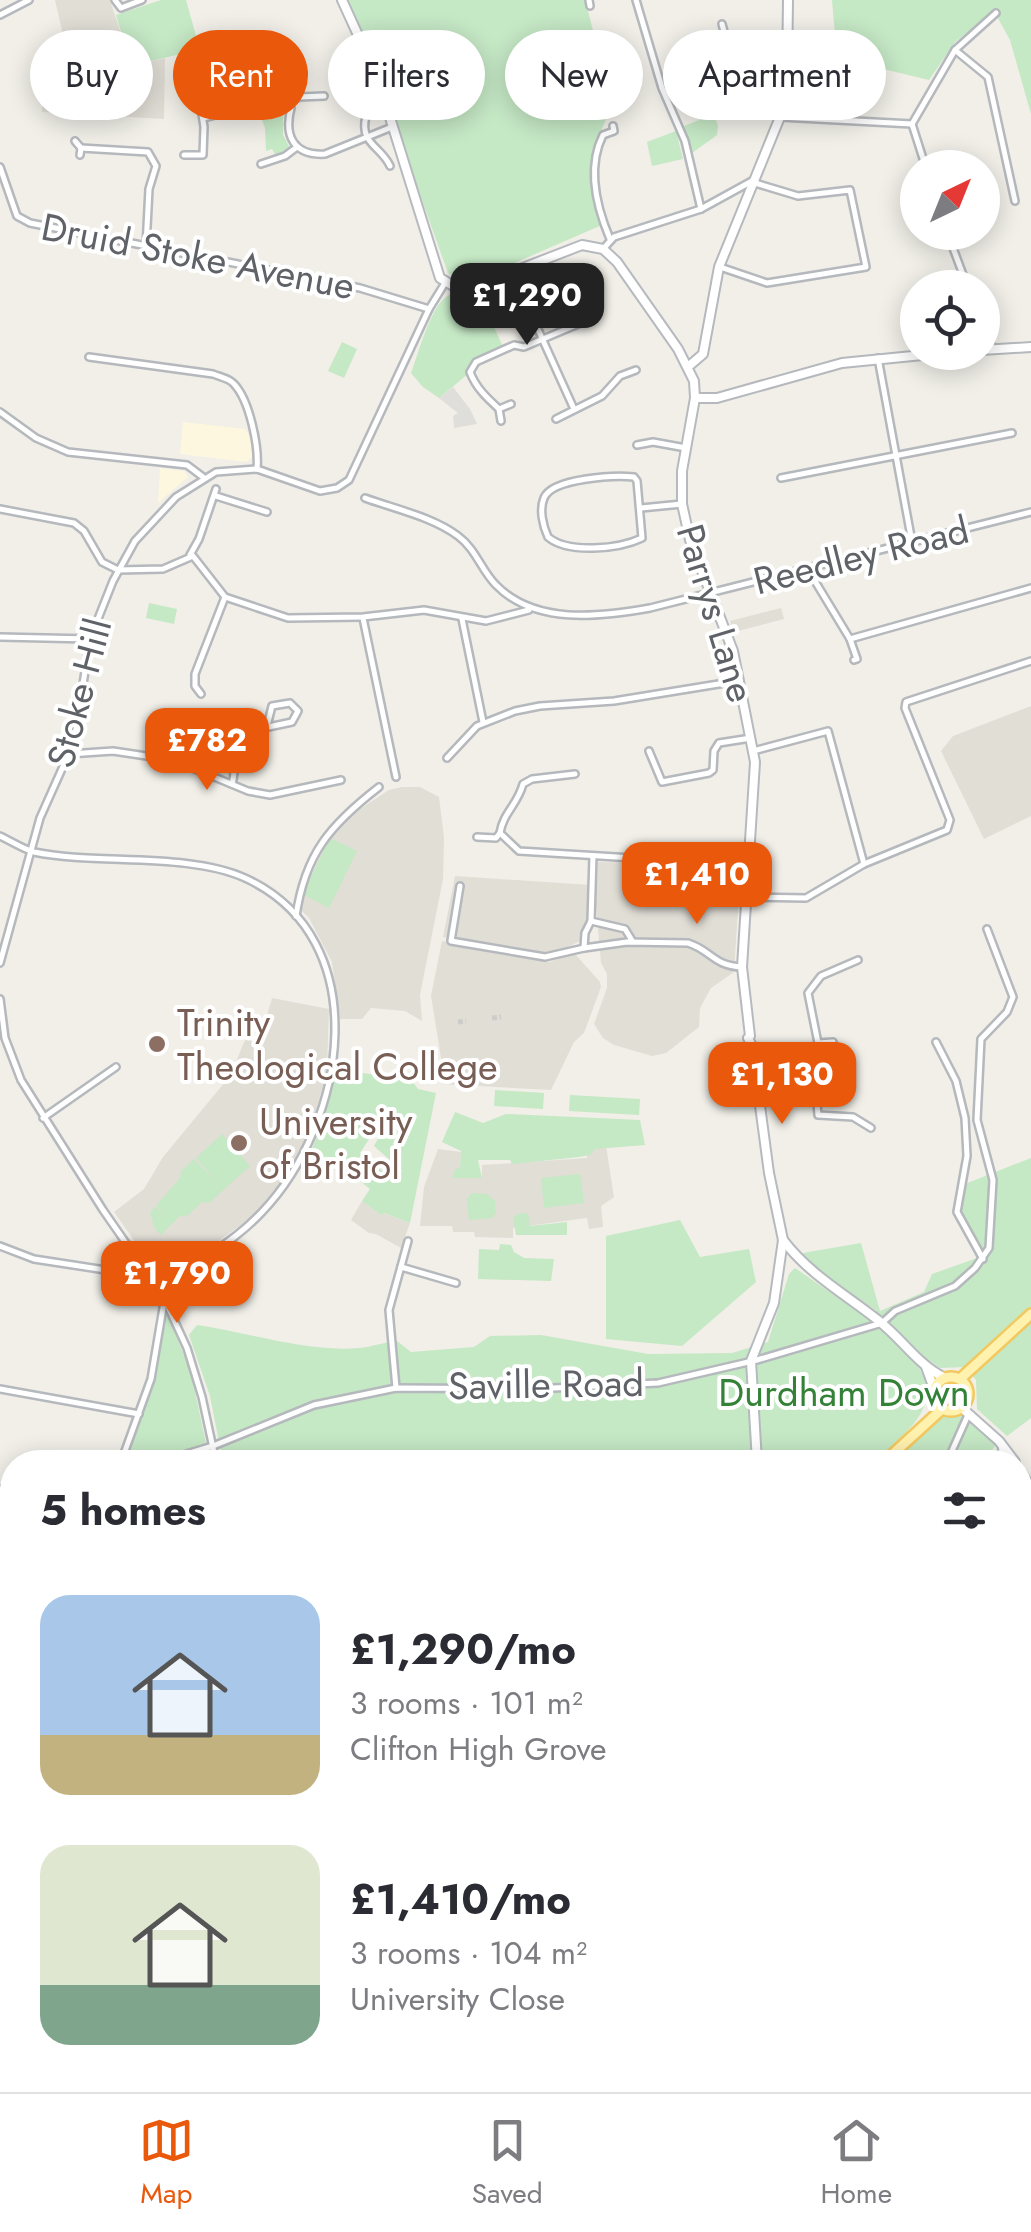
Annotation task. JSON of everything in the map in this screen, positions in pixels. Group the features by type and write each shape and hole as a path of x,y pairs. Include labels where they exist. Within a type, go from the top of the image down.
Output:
{"main road":[{"path":"342,0 369,55 436,270 445,283 471,288 582,244 603,249"},
{"path":"787,30 788,0"},
{"path":"689,366 702,357 720,267 779,120"},
{"name":"Parrys Lane","path":"603,249 617,262 689,366 695,398 682,471 682,504 690,540 727,632 753,757 742,966 769,1173 783,1240 774,1303 753,1364 757,1450"},
{"path":"1000,349 1031,347"},
{"path":"695,398 717,398 842,363 900,356"},
{"path":"783,1240 818,1278 882,1323 926,1367 945,1378 963,1382"},
{"path":"963,1382 1031,1314"},
{"path":"926,1367 939,1406 952,1412 965,1408"},
{"path":"934,1388 945,1378"},
{"path":"963,1382 968,1394 965,1408"},
{"path":"896,1450 939,1406"},
{"path":"965,1408 1006,1450"}],"street":[{"path":"0,15 28,0"},
{"path":"117,4 142,0"},
{"path":"636,0 662,88 685,141 701,209"},
{"path":"920,150 912,124 956,50 996,13"},
{"path":"722,24 726,30"},
{"path":"956,50 988,77 1015,202"},
{"path":"308,97 324,96"},
{"path":"184,155 203,155 203,120"},
{"path":"288,120 288,137 297,148 314,154 324,154 392,127"},
{"path":"366,120 371,146 390,166"},
{"path":"824,120 912,124"},
{"path":"610,239 593,168 603,135 614,131 613,126"},
{"path":"75,141 80,151 152,155 156,166 149,189 146,246"},
{"path":"261,164 297,148"},
{"name":"Druid Stoke Avenue","path":"0,167 13,207 23,220 360,288 429,309"},
{"path":"603,249 610,239 701,209 749,181 798,196 850,190 866,267 767,283 720,267"},
{"path":"513,274 574,409"},
{"path":"0,412 50,446 68,452 187,464 203,477 228,469 257,469 320,490 337,488 349,480 445,283"},
{"path":"500,422 499,409 472,378 472,366 514,345 524,347 592,318 579,299"},
{"path":"98,360 100,350"},
{"path":"89,357 213,374 230,380 238,387 257,441 257,469"},
{"path":"878,358 912,543"},
{"path":"620,366 624,374"},
{"path":"556,420 602,396 624,374 636,370"},
{"path":"499,409 511,404"},
{"path":"781,478 1012,432"},
{"path":"637,445 653,442 686,448"},
{"name":"Stoke Hill","path":"0,963 40,818 76,730 90,639 118,570 146,527 203,477"},
{"path":"596,478 634,478 640,508 642,538 616,545 566,546 552,542 542,516 542,501 550,490 596,478"},
{"path":"0,509 74,523 84,531 102,562 118,570 163,569 190,556 216,492 267,512"},
{"path":"365,498 448,530 466,543 498,587 532,610"},
{"path":"640,508 682,504"},
{"name":"Reedley Road","path":"224,597 288,618 363,617 424,610 486,621 532,610 625,613 1031,512"},
{"path":"190,556 224,597 195,674 195,686 201,694"},
{"path":"807,568 850,640 858,658 854,660"},
{"path":"850,640 1031,588"},
{"path":"363,617 396,776"},
{"path":"462,619 483,722"},
{"path":"0,637 90,639"},
{"path":"748,896 806,898 864,864 947,830 950,823 905,708 910,698 1031,660"},
{"path":"447,758 483,722 540,706 614,701 740,680"},
{"path":"232,784 236,740 246,732 292,722 298,711 290,703 272,706 267,726"},
{"path":"753,757 828,731 864,864"},
{"path":"649,751 662,782 709,773 719,743 750,738"},
{"path":"69,754 113,752 173,760 258,794 277,795 341,780"},
{"path":"477,837 492,838 500,833 503,818 517,802 523,784 532,779 575,774"},
{"path":"515,778 523,784"},
{"path":"296,916 300,883 328,836 346,812 379,787"},
{"path":"500,833 519,851 681,861 749,875"},
{"path":"0,836 31,851 168,863 245,878 296,916 316,945 333,992 336,1042 327,1092 288,1180 262,1212 207,1258 156,1284"},
{"path":"584,948 584,933 591,921 594,856"},
{"path":"460,886 450,941 545,956 633,942 692,944 720,964 742,966"},
{"path":"591,921 625,928 633,942"},
{"path":"0,927 10,927"},
{"path":"981,936 988,931 1014,997 1006,1012 981,1038 977,1120 993,1180 989,1248 983,1259"},
{"path":"858,960 821,976 809,988 807,998 818,1043 818,1115 853,1117 870,1128"},
{"path":"0,999 5,1038 20,1080 164,1298 187,1348 214,1450"},
{"path":"818,1043 832,1042"},
{"path":"936,1042 956,1081 965,1118 967,1156 957,1212 983,1259"},
{"path":"43,1118 116,1067"},
{"path":"758,1084 815,1078"},
{"path":"100,1079 105,1086"},
{"path":"817,1102 826,1102"},
{"path":"396,1388 389,1310 408,1241"},
{"path":"0,1246 34,1259 151,1277"},
{"name":"Saville Road","path":"200,1450 314,1404 396,1388 534,1390 658,1382 753,1364 882,1323 895,1310 955,1286 983,1259"},
{"path":"401,1267 456,1283"},
{"path":"445,1292 447,1280"},
{"path":"125,1450 150,1379 164,1298"},
{"path":"0,1389 139,1414"},
{"path":"952,1450 964,1424 965,1408"},
{"path":"1002,1445 1002,1450"}],"shaded area":[{"path":"55,0 110,0 120,30 62,30"},
{"path":"165,58 164,119 153,118 153,60"},
{"path":"453,387 477,424 454,428 453,416 458,413 439,398"},
{"path":"183,422 245,429 251,438 252,457 247,462 180,454"},
{"path":"160,468 184,471 188,477 158,503"},
{"path":"781,608 784,619 734,632 730,621"},
{"path":"1031,706 1031,816 984,839 941,751 953,736"},
{"name":"University of Bristol","path":"420,787 439,797 444,838 443,879 420,995 422,1021 405,1011 371,1008 362,1019 340,1019 332,962 301,910 302,894 329,838 345,819 389,790"},
{"path":"598,862 643,863 643,877 677,877 678,865 717,877 740,879 734,972 711,988 700,1008 699,1027 666,1053 652,1056 614,1045 603,1038 594,1024 607,988 596,906"},
{"path":"455,876 591,885 589,914 580,941 554,954 443,937"},
{"name":"University of Bristol","path":"442,941 550,962 576,955 600,982 584,1033 574,1042 551,1090 442,1084 431,996"},
{"name":"University of Bristol","path":"272,998 329,1009 327,1068 312,1128 282,1181 252,1217 185,1265 158,1274 114,1212 144,1189 163,1157 230,1076 245,1040 259,1043"},
{"name":"University of Bristol","path":"606,1146 614,1197 601,1206 603,1227 589,1229 587,1218 513,1228 513,1238 475,1237 474,1232 453,1232 452,1226 420,1226 424,1187 438,1149 461,1152 460,1168 482,1177 482,1165 587,1158 586,1148"},
{"path":"362,1201 381,1215 410,1223 401,1248 351,1220"}],"green space":[{"path":"161,0 186,0 194,30 173,30 173,56 153,60 153,30 120,30 116,15"},
{"path":"347,0 585,0 593,30 505,30 505,120 606,120 592,164 602,225 482,277 463,280 448,273 397,120 485,120 485,30 362,30"},
{"path":"832,0 1031,0 1031,114 1010,40 994,11 955,42 929,80 886,70 886,30 835,30"},
{"path":"262,120 283,120 283,135 290,148 276,156 272,149 266,151"},
{"path":"699,120 716,120 717,135 692,153 684,126"},
{"path":"676,131 683,159 652,166 647,142"},
{"path":"478,291 503,347 472,363 468,374 439,398 411,373 425,332 446,297"},
{"path":"342,342 357,349 344,378 328,371"},
{"path":"149,603 177,609 174,624 146,618"},
{"path":"330,838 357,851 329,908 302,894"},
{"path":"335,1069 411,1080 418,1089 436,1093 410,1223 381,1215 362,1201 370,1189 351,1174 348,1178 308,1159 325,1116","holes":["373,1133 379,1137 374,1146 402,1171 395,1181 360,1153"]},
{"path":"495,1090 544,1093 543,1109 494,1106"},
{"path":"570,1095 640,1099 639,1115 569,1111"},
{"path":"455,1112 483,1123 506,1114 640,1120 645,1145 595,1149 590,1155 579,1157 512,1164 510,1160 478,1160 482,1178 452,1178 455,1169 460,1168 461,1151 442,1142"},
{"path":"222,1134 250,1166 209,1203 202,1202 187,1216 180,1216 161,1235 150,1213 155,1207 164,1215 156,1206 194,1159 219,1184 196,1158"},
{"name":"Durdham Down","path":"1031,1158 1031,1418 1007,1436 977,1409 976,1380 965,1367 940,1368 930,1361 920,1370 926,1384 923,1410 888,1450 221,1450 210,1396 189,1335 197,1325 340,1349 397,1341 411,1352 474,1347 490,1336 541,1335 648,1354 732,1353 768,1342 789,1274 795,1268 863,1315 877,1311 812,1267 803,1253 861,1243 880,1311 924,1292 932,1274 983,1256 960,1212 965,1184"},
{"path":"580,1174 584,1203 544,1208 541,1178"},
{"path":"472,1193 487,1194 495,1201 496,1213 492,1218 469,1220 467,1199"},
{"path":"528,1213 530,1226 567,1222 567,1235 516,1235 513,1218"},
{"path":"680,1220 700,1257 749,1249 756,1282 682,1346 606,1339 606,1236"},
{"path":"500,1244 511,1245 524,1258 554,1259 551,1281 478,1279 479,1249 499,1250"},
{"path":"167,1313 191,1373 207,1450 131,1450 155,1373"},
{"path":"967,1412 996,1445 992,1450 904,1450 938,1413"}],"tunnel":[{"path":"492,1018 501,1017"},
{"path":"458,1022 466,1021"}],"place":[{"name":"Trinity Theological College","path":"157,1044"},
{"name":"University of Bristol","path":"239,1143"}]}
